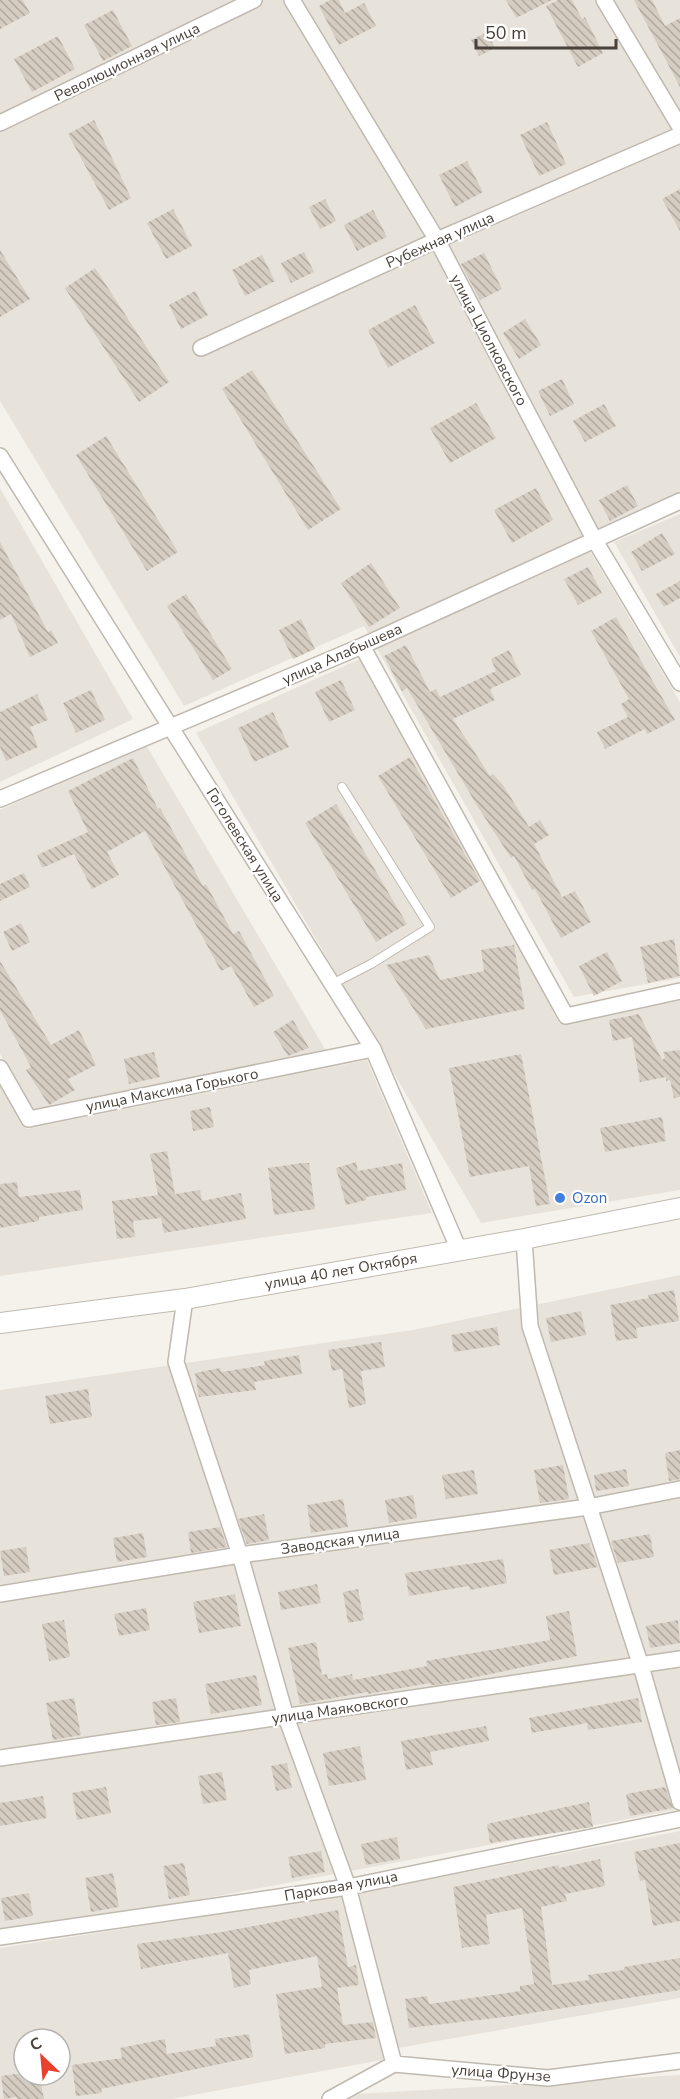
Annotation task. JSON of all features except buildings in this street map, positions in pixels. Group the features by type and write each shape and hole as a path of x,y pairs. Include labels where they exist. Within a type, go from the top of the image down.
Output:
{"street":[{"name":"Революционная улица","path":"0,123 254,0"},
{"name":"улица Циолковского","path":"292,0 437,240 594,539 680,683"},
{"path":"604,0 680,127"},
{"name":"Рубежная улица","path":"201,348 437,240 680,135"},
{"name":"Гоголевская улица","path":"0,456 373,1049 459,1250"},
{"name":"улица Алабышева","path":"0,799 362,646 680,501"},
{"path":"362,646 566,1016 680,991"},
{"name":"улица Максима Горького","path":"0,1068 29,1119 373,1049"},
{"name":"улица 40 лет Октября","path":"0,1323 185,1299 524,1239 680,1208"},
{"path":"524,1239 530,1326 641,1666 680,1802"},
{"path":"185,1299 176,1362 240,1555 286,1717 348,1887 394,2064 330,2099"},
{"name":"Заводская улица","path":"0,1594 240,1555 588,1507 680,1489"},
{"name":"улица Маяковского","path":"0,1758 680,1659"},
{"name":"Парковая улица","path":"0,1938 348,1887 680,1819"},
{"name":"улица Фрунзе","path":"394,2064 548,2078 680,2061"}],"lane":[{"path":"332,984 370,964 430,927 342,787"}],"shaded area":[{"path":"0,0 680,0 680,494 582,538 680,702 680,978 574,997 364,626 184,706 0,401"},
{"path":"0,488 133,719 0,782"},
{"path":"680,514 680,657 614,542"},
{"path":"362,658 485,878 559,1023 680,996 680,1190 481,1223 196,733"},
{"path":"145,743 328,1054 32,1113 0,1054 0,810"},
{"path":"367,1060 432,1213 0,1276 0,1084 26,1129"},
{"path":"680,1275 680,1809 0,1937 0,1390 413,1330"},
{"path":"680,1831 680,1998 398,2048 357,1893"},
{"path":"344,1895 387,2059 172,2099 0,2099 0,1948"},
{"path":"680,2075 680,2099 346,2099 356,2094"}],"place":[{"name":"Ozon","path":"560,1198"}]}
